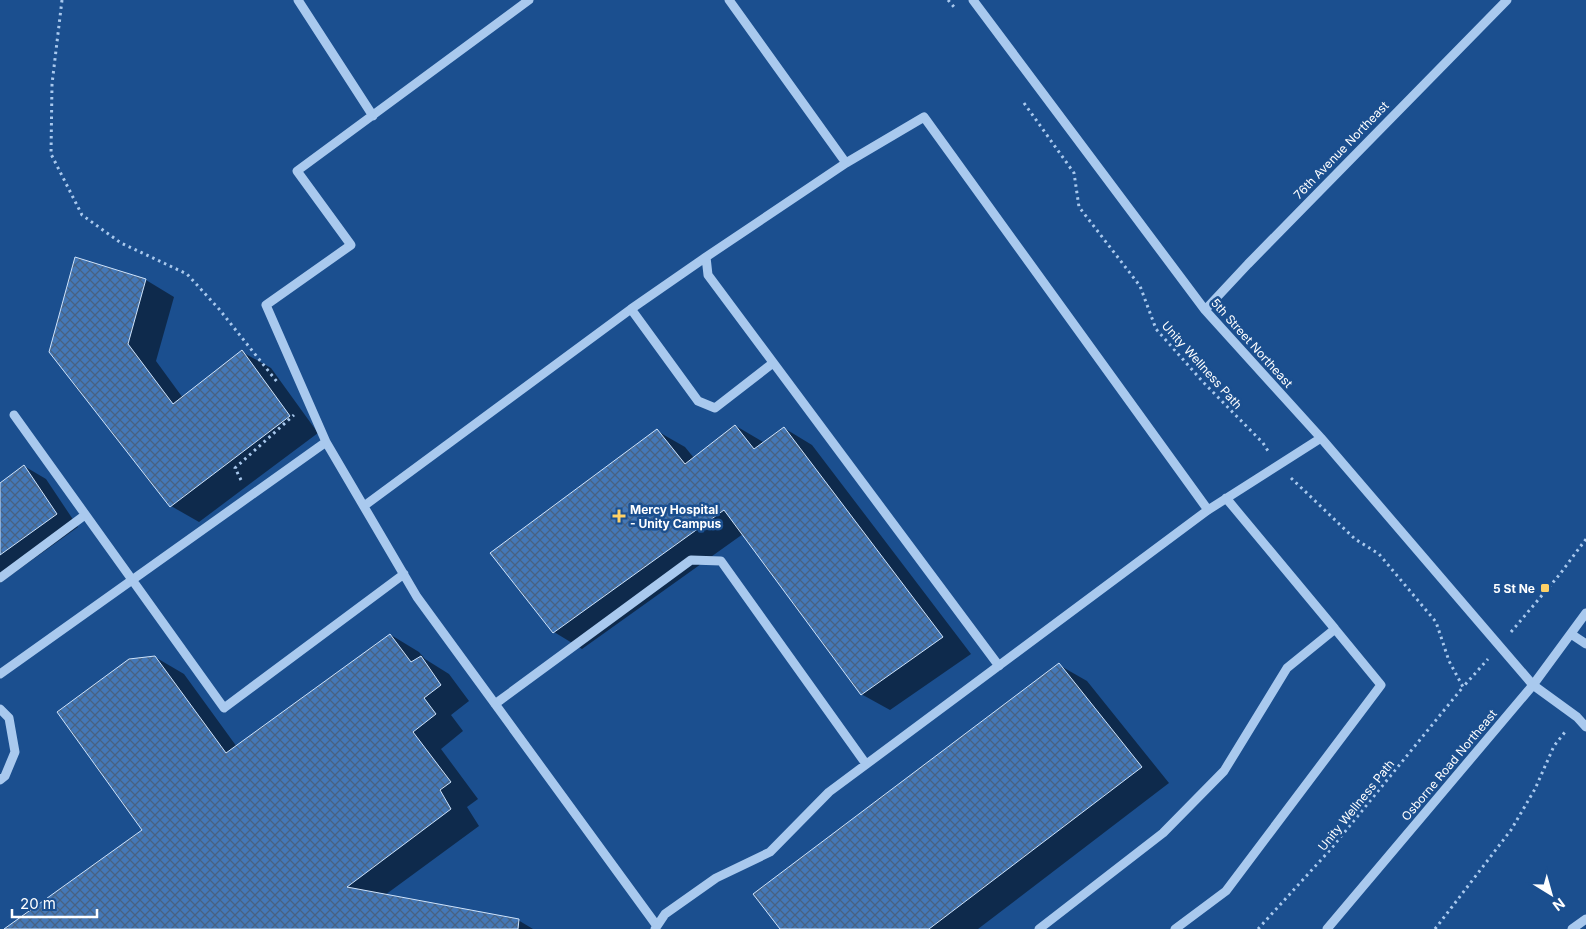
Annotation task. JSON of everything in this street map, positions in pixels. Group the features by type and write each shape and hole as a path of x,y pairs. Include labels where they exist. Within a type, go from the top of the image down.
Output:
{"street":[{"path":"298,0 374,116"},
{"path":"529,0 297,171 351,245 266,305 326,442 417,597 656,928 665,914 716,878 770,852 830,792 1208,510 1321,438"},
{"path":"729,0 846,163"},
{"name":"5th Street Northeast","path":"973,0 1205,310 1321,438 1533,685 1577,717 1586,726"},
{"name":"76th Avenue Northeast","path":"1205,310 1495,7 1507,0"},
{"path":"364,506 631,309 846,163 924,116 1208,510"},
{"path":"706,257 708,275 999,666"},
{"path":"631,309 698,401 715,408 773,363"},
{"path":"14,415 224,708 404,574"},
{"path":"0,674 326,442"},
{"path":"1175,929 1226,891 1381,685 1226,498"},
{"path":"0,578 85,515"},
{"path":"495,704 691,560 721,561 866,764"},
{"name":"Osborne Road Northeast","path":"1327,929 1533,685 1586,613"},
{"path":"1039,929 1163,833 1224,771 1287,668 1334,629"},
{"path":"1571,634 1586,644"},
{"path":"0,709 9,718 14,752 5,776 0,780"},
{"path":"1572,929 1586,919"}],"path":[{"path":"62,0 52,84 51,154 82,215 121,243 187,274 219,309 281,387"},
{"path":"948,0 956,9"},
{"name":"Unity Wellness Path","path":"1022,101 1074,173 1079,207 1140,286 1156,330 1203,382 1263,443 1277,465 1355,539 1379,554 1436,622 1449,661 1463,687"},
{"path":"250,496 235,468 300,410"},
{"name":"Unity Wellness Path","path":"1258,929 1330,850 1463,687 1560,574 1586,539"},
{"path":"1435,929 1511,830 1535,789 1554,746 1577,717"}],"building":[{"path":"75,257 146,279 128,344 173,404 242,350 290,416 170,507 49,352"},
{"path":"735,425 754,449 784,427 943,637 861,695 724,510 553,633 490,553 657,429 685,464"},
{"path":"24,465 57,514 0,555 0,483"},
{"path":"390,634 411,662 421,656 441,685 424,698 436,714 413,732 451,782 440,790 451,809 347,887 519,919 518,929 4,929 142,830 57,712 129,659 155,656 226,753"},
{"path":"1059,663 1142,767 929,929 780,929 753,894"}],"place":[{"name":"Mercy Hospital - Unity Campus","path":"619,516"},
{"name":"5 St Ne","path":"1545,588"}]}
